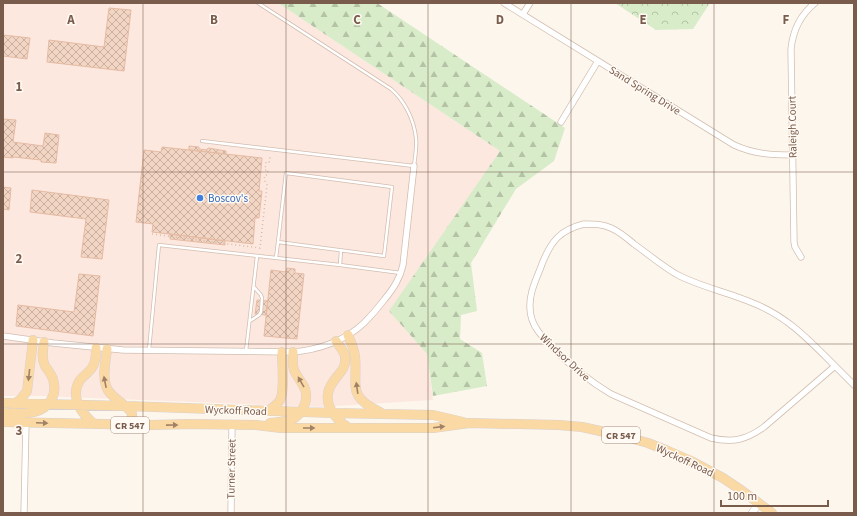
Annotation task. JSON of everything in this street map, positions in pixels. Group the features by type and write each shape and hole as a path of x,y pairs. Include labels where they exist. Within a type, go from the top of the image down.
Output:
{"main road":[{"path":"348,335 355,355 356,387 358,395 366,404 383,413"},
{"path":"14,404 24,396 27,391 33,340"},
{"path":"336,341 344,352 346,359 342,371 332,384 328,401 329,406 337,419 350,428"},
{"path":"3,413 34,413 40,411 52,398 54,386 52,378 43,362 42,355 44,342"},
{"path":"94,424 85,416 78,405 77,387 81,379 94,365 96,348"},
{"path":"107,348 104,374 106,386 111,395 131,411 131,420 125,425"},
{"path":"268,411 275,406 281,398 282,352"},
{"path":"256,425 288,421 300,412 305,404 306,392 293,368 293,352"},
{"name":"Wyckoff Road","path":"3,404 433,415 469,423"},
{"name":"Wyckoff Road","path":"3,422 125,425 256,425 281,428 433,428 469,423 558,425 596,430 623,436 648,443 668,451 702,466 723,478 772,513"}],"street":[{"name":"Sand Spring Drive","path":"504,3 734,145 761,154 793,155"},
{"path":"523,14 530,3"},
{"name":"Raleigh Court","path":"802,257 795,247 794,242 791,49 792,38 796,27 802,16 815,3"},
{"path":"561,122 598,61"},
{"path":"3,336 96,348 282,352 293,352 317,348 336,341 348,335 364,323 396,284 401,273 414,166"},
{"name":"Windsor Drive","path":"835,366 754,434 746,438 730,441 711,438 654,414 597,386 578,371 538,332 531,317 530,296 547,251 560,235 569,229 584,224 594,224 612,228 677,274 754,303 781,317 807,338 835,366 854,385"},
{"path":"24,513 26,422"},
{"name":"Turner Street","path":"231,513 232,425"},
{"path":"752,513 759,503"}],"lane":[{"path":"202,141 414,166 416,145 415,133 409,114 402,100 397,94 258,3"},
{"path":"276,258 286,174 392,187 384,256 278,242"},
{"path":"149,350 159,245 401,273"},
{"path":"340,265 341,250"},
{"path":"246,351 257,256"},
{"path":"249,321 258,316 261,312 262,298 254,287"}],"path":[{"path":"152,234 260,248 267,185 264,179 268,170 265,170 266,162 269,162 270,157"}],"shaded area":[{"path":"3,3 278,3 500,151 390,311 427,354 433,400 321,407 40,396 3,396"}],"green space":[{"path":"278,3 377,3 565,128 554,161 516,189 471,263 477,311 461,315 460,339 482,353 487,386 433,396 427,354 389,311 500,151"},
{"path":"615,3 710,3 693,29 656,30"}],"building":[{"path":"109,8 131,10 124,71 47,62 49,40 104,47"},
{"path":"3,35 30,38 27,59 3,56"},
{"path":"3,119 16,120 13,142 43,146 45,133 59,135 56,163 41,162 41,160 3,157"},
{"path":"189,146 199,147 199,149 207,150 208,148 226,151 226,154 189,150"},
{"name":"Boscov's","path":"162,147 262,158 259,191 262,191 259,218 255,218 253,244 152,232 153,224 136,222 144,150 161,152"},
{"path":"3,187 11,188 9,210 3,209"},
{"path":"32,190 109,200 102,259 81,257 86,219 30,212"},
{"path":"170,234 225,241 225,245 170,239"},
{"path":"287,268 295,269 295,273 304,274 297,339 264,336 271,270 286,272"},
{"path":"79,274 100,276 93,336 16,326 18,305 74,312"},
{"path":"257,300 268,301 266,315 255,314"}],"place":[{"name":"Boscov's","path":"200,198"}]}
